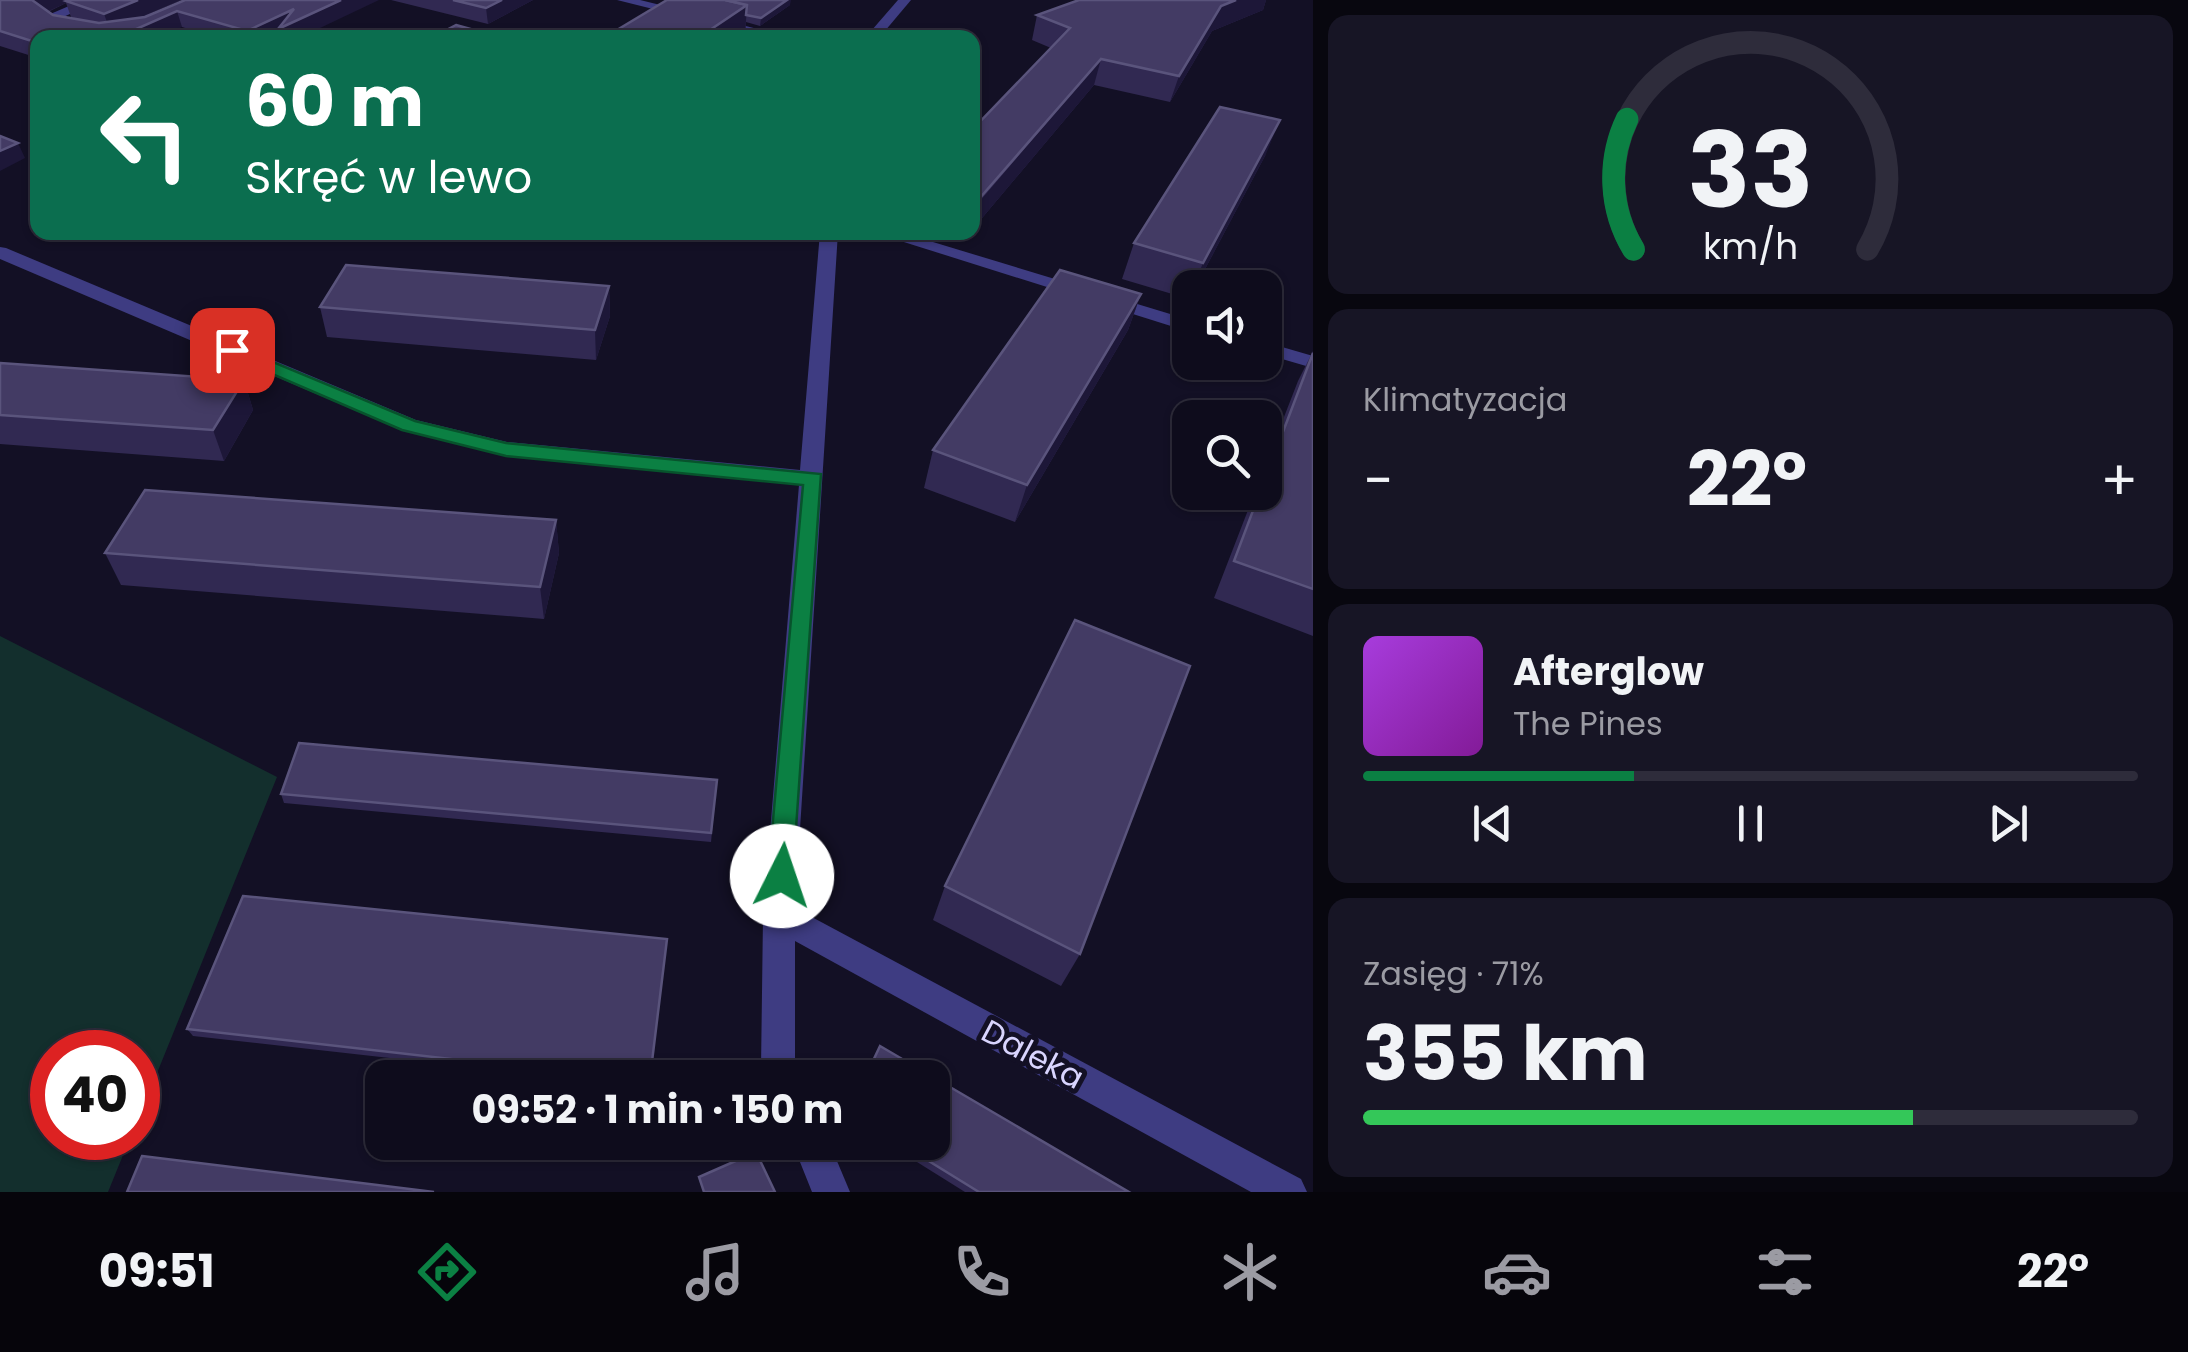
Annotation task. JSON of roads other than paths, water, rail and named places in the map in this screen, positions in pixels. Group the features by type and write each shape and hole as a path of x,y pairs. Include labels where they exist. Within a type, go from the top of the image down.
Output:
{"street":[{"path":"93,30 48,18 94,0"},
{"path":"624,0 753,30"},
{"path":"876,30 899,1"},
{"path":"778,1060 779,916 829,240"},
{"path":"906,240 1172,321"},
{"path":"0,252 408,425 506,450 814,479"},
{"path":"1282,353 1313,362"},
{"name":"Daleka","path":"779,916 1288,1192"},
{"path":"818,1160 831,1192"}]}
